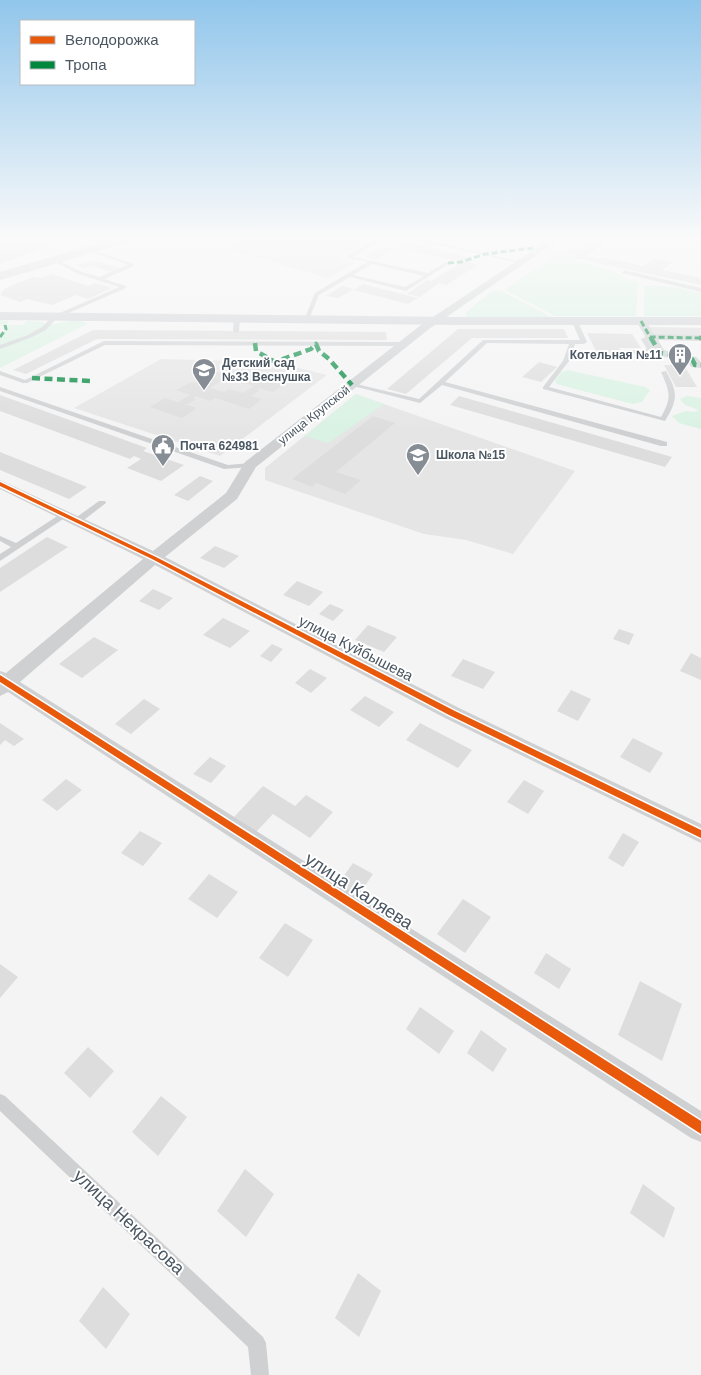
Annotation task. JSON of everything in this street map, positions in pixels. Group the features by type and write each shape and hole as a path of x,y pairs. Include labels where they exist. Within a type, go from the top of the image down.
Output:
{"street":[{"name":"улица Крупской","path":"2,683 232,496 250,465 403,344 460,303"},
{"path":"0,316 237,325 306,319 575,322 701,321"},
{"path":"641,321 660,353 692,359 695,365 701,366"},
{"path":"650,337 701,338"},
{"name":"улица Куйбышева","path":"0,484 154,558 452,713 701,834"},
{"name":"улица Каляева","path":"2,683 701,1128"}],"lane":[{"path":"0,347 35,334 49,326 56,317 87,303"},
{"path":"306,319 313,303"},
{"path":"352,385 420,401 485,341 584,342 575,322"},
{"path":"621,353 651,351 644,339 650,337"},
{"path":"0,373 25,382 104,343 236,341 403,344"},
{"path":"572,342 572,349 566,361 545,388 663,420 674,401 664,372"},
{"path":"441,383 664,444"},
{"path":"0,389 227,467 250,465"},
{"path":"0,558 17,547 102,503"},
{"path":"0,538 17,547"},
{"name":"улица Некрасова","path":"0,1101 257,1343 260,1375"}],"shaded area":[{"name":"Детский сад №33 Веснушка","path":"161,359 275,362 327,375 220,456 74,408"},
{"name":"Школа №15","path":"356,394 575,471 513,554 466,540 424,534 265,480 265,468"}],"green space":[{"path":"477,303 525,303 551,317 467,317 465,313"},
{"path":"530,303 637,303 636,316 555,316"},
{"path":"644,303 701,303 701,316 644,316"},
{"path":"0,320 9,321 6,325 23,325 26,321 44,322 44,325 49,325 76,320 87,324 0,368 0,337 6,327 0,325"},
{"path":"568,370 645,387 650,390 642,402 633,404 556,384 555,380 561,372"},
{"path":"356,394 384,404 330,442 326,443 305,436"},
{"path":"687,396 701,398 701,429 679,423 672,416 686,411 696,412 698,410 682,402 680,399"}],"building":[{"path":"650,327 701,328 701,336 655,336"},
{"path":"458,329 564,329 568,338 472,338 406,394 387,389"},
{"path":"93,330 386,332 387,340 97,339 26,374 13,370"},
{"path":"587,333 632,334 641,348 619,348 624,359 600,359"},
{"path":"539,362 557,367 541,382 522,377"},
{"name":"Котельная №11","path":"664,365 684,365 697,387 676,387"},
{"path":"214,371 229,376 210,388 224,392 229,389 243,393 254,386 240,382 253,373 286,383 273,392 259,388 257,389 260,390 253,395 248,395 262,399 249,409 215,398 210,401 195,396 193,398 196,399 188,404 184,404 197,408 182,418 150,407 165,398 178,402 190,395 176,390 191,382 195,383"},
{"path":"0,395 147,448 143,451 184,465 161,481 127,468 141,459 134,456 130,459 0,411"},
{"path":"459,396 672,457 665,467 450,405"},
{"path":"373,416 395,423 336,472 361,480 345,494 316,483 312,487 292,479"},
{"path":"0,452 87,487 69,499 0,470"},
{"path":"200,476 213,481 188,501 174,495"},
{"path":"47,537 68,547 0,592 0,568"},
{"path":"215,546 239,556 224,568 200,558"},
{"path":"297,581 323,592 309,606 283,595"},
{"path":"153,589 173,598 159,610 139,601"},
{"path":"330,604 344,610 333,621 319,614"},
{"path":"223,618 250,631 230,648 203,635"},
{"path":"368,625 397,637 384,652 355,640"},
{"path":"619,629 634,634 629,645 613,639"},
{"path":"94,637 118,650 82,678 59,664"},
{"path":"272,644 283,649 271,662 260,656"},
{"path":"691,653 701,658 701,680 680,671"},
{"path":"463,659 495,672 483,689 451,676"},
{"path":"310,669 327,678 311,693 295,683"},
{"path":"571,690 591,699 578,721 557,711"},
{"path":"365,696 394,712 379,727 350,710"},
{"path":"144,699 160,709 131,734 115,724"},
{"path":"0,723 24,739 14,746 5,740 0,745"},
{"path":"420,723 472,750 458,768 406,740"},
{"path":"633,738 663,753 650,773 620,757"},
{"path":"210,757 226,766 211,783 193,774"},
{"path":"66,779 82,790 57,811 42,800"},
{"path":"524,780 544,791 528,814 507,802"},
{"path":"263,786 295,806 306,795 333,812 310,838 273,814 256,832 234,817"},
{"path":"140,831 162,843 143,866 121,853"},
{"path":"623,833 639,842 623,867 608,858"},
{"path":"353,863 373,874 358,896 338,884"},
{"path":"209,874 238,892 217,918 188,899"},
{"path":"463,899 491,917 465,953 437,934"},
{"path":"285,923 313,940 288,977 259,958"},
{"path":"546,953 571,969 559,989 534,973"},
{"path":"0,964 18,977 0,998"},
{"path":"640,981 682,1004 662,1061 618,1035"},
{"path":"420,1007 454,1031 439,1054 406,1029"},
{"path":"481,1030 507,1049 493,1072 467,1053"},
{"path":"88,1047 114,1071 90,1098 64,1073"},
{"path":"161,1096 187,1117 158,1156 132,1132"},
{"path":"245,1169 274,1194 246,1237 217,1211"},
{"path":"643,1184 675,1208 664,1238 630,1213"},
{"path":"358,1273 381,1291 359,1337 335,1318"},
{"path":"103,1287 130,1314 106,1349 79,1321"}],"marked path":[{"path":"641,321 650,337 701,338"},
{"path":"0,337 6,329 5,325"},
{"path":"650,337 660,353 692,359 695,365 701,365"},
{"path":"255,343 256,351 275,362 311,349 316,344 319,351 329,359 352,385"},
{"path":"32,378 91,381"}],"cycle path":[{"path":"0,484 154,558 452,713 701,834"},
{"path":"0,678 701,1128"}],"place":[{"name":"Котельная №11","path":"680,376"},
{"name":"Детский сад №33 Веснушка","path":"204,391"},
{"name":"Почта 624981","path":"163,467"},
{"name":"Школа №15","path":"418,476"}]}
